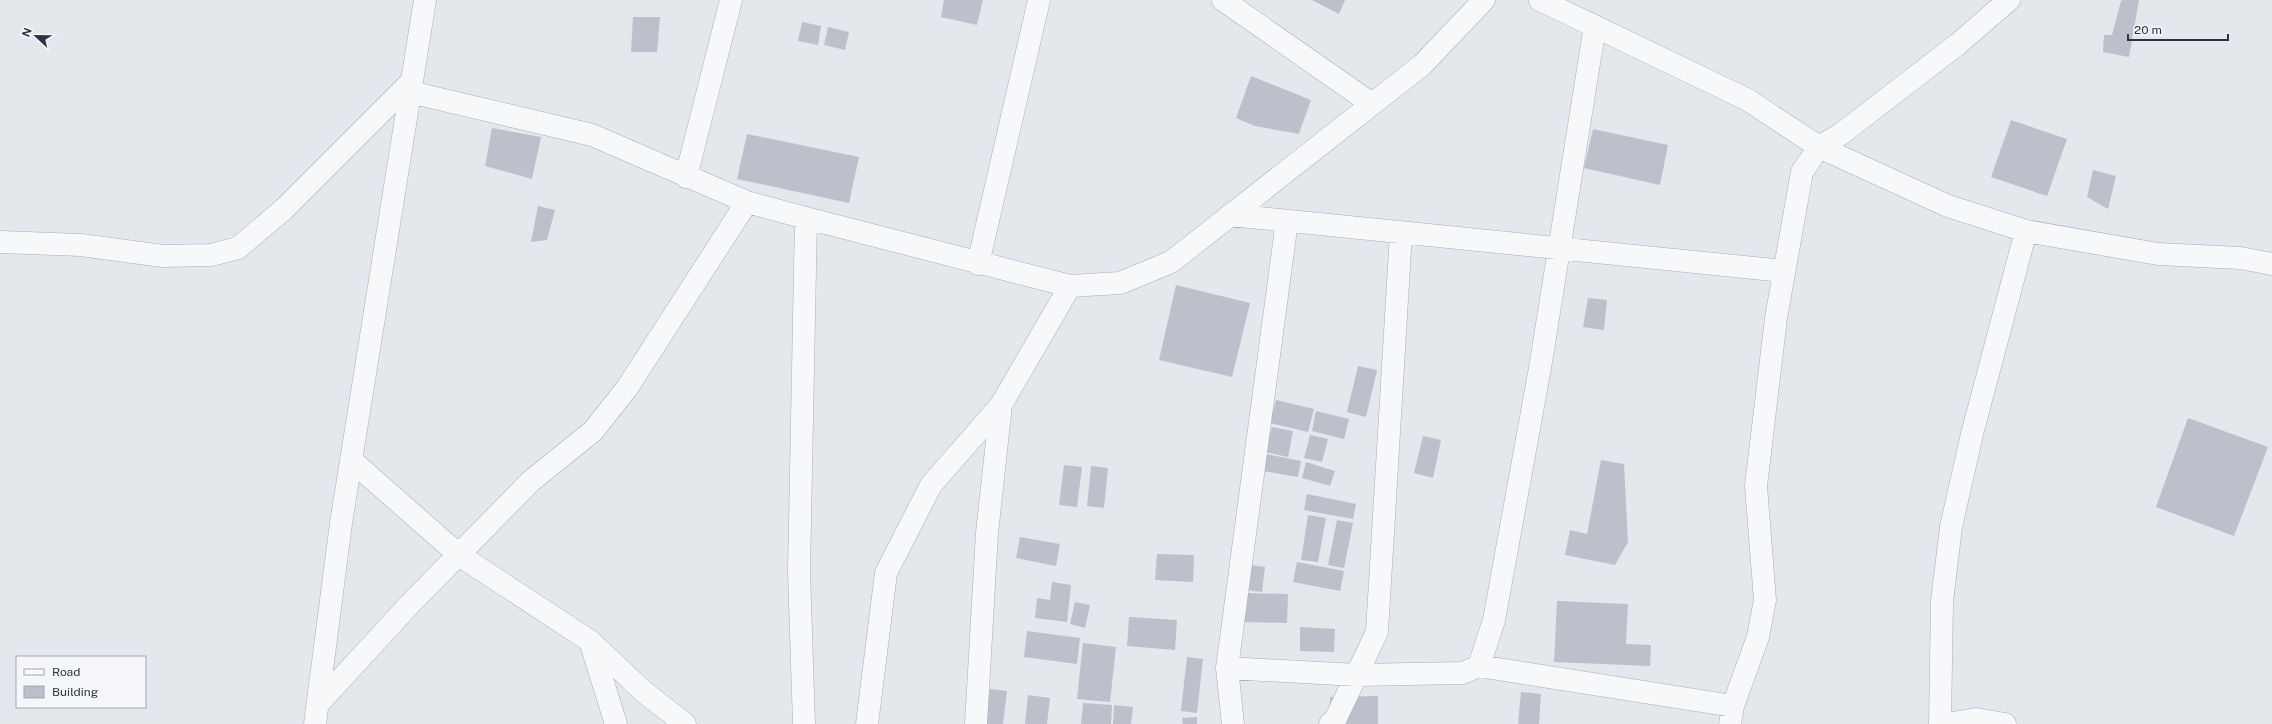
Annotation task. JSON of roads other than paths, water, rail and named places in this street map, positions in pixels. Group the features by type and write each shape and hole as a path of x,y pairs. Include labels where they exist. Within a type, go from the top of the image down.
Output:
{"street":[{"path":"317,714 351,460 425,0"},
{"path":"686,177 731,0"},
{"path":"978,264 1039,0"},
{"path":"1223,0 1372,104"},
{"path":"411,86 592,135 686,177 747,202 978,264 1070,286 1120,283 1171,262 1422,65 1484,0"},
{"path":"1540,0 1748,100 1819,147 1948,206 2026,231 2158,254 2240,258 2272,264"},
{"path":"1227,668 1357,676 1463,674 1479,666 1732,715 1758,637 1765,600 1756,486 1776,318 1802,172 1819,147 1853,125 1958,44 2009,0"},
{"path":"1479,666 1494,620 1540,368 1595,26"},
{"path":"0,242 81,245 163,256 211,254 238,248 284,209 411,86"},
{"path":"317,714 459,555 531,480 593,431 627,388 747,202"},
{"path":"1230,215 1401,233 1560,247 1784,271"},
{"path":"804,724 799,572 806,218"},
{"path":"1233,724 1227,668 1287,221"},
{"path":"1940,724 1942,601 1950,527 1972,434 2026,231"},
{"path":"1330,724 1336,718 1377,632 1401,233"},
{"path":"867,724 886,573 932,486 1001,405 1070,286"},
{"path":"976,724 987,533 1001,405"},
{"path":"351,460 459,555 590,641 644,692 685,724"},
{"path":"590,641 616,724"},
{"path":"1947,724 1976,719 2005,724"}]}
